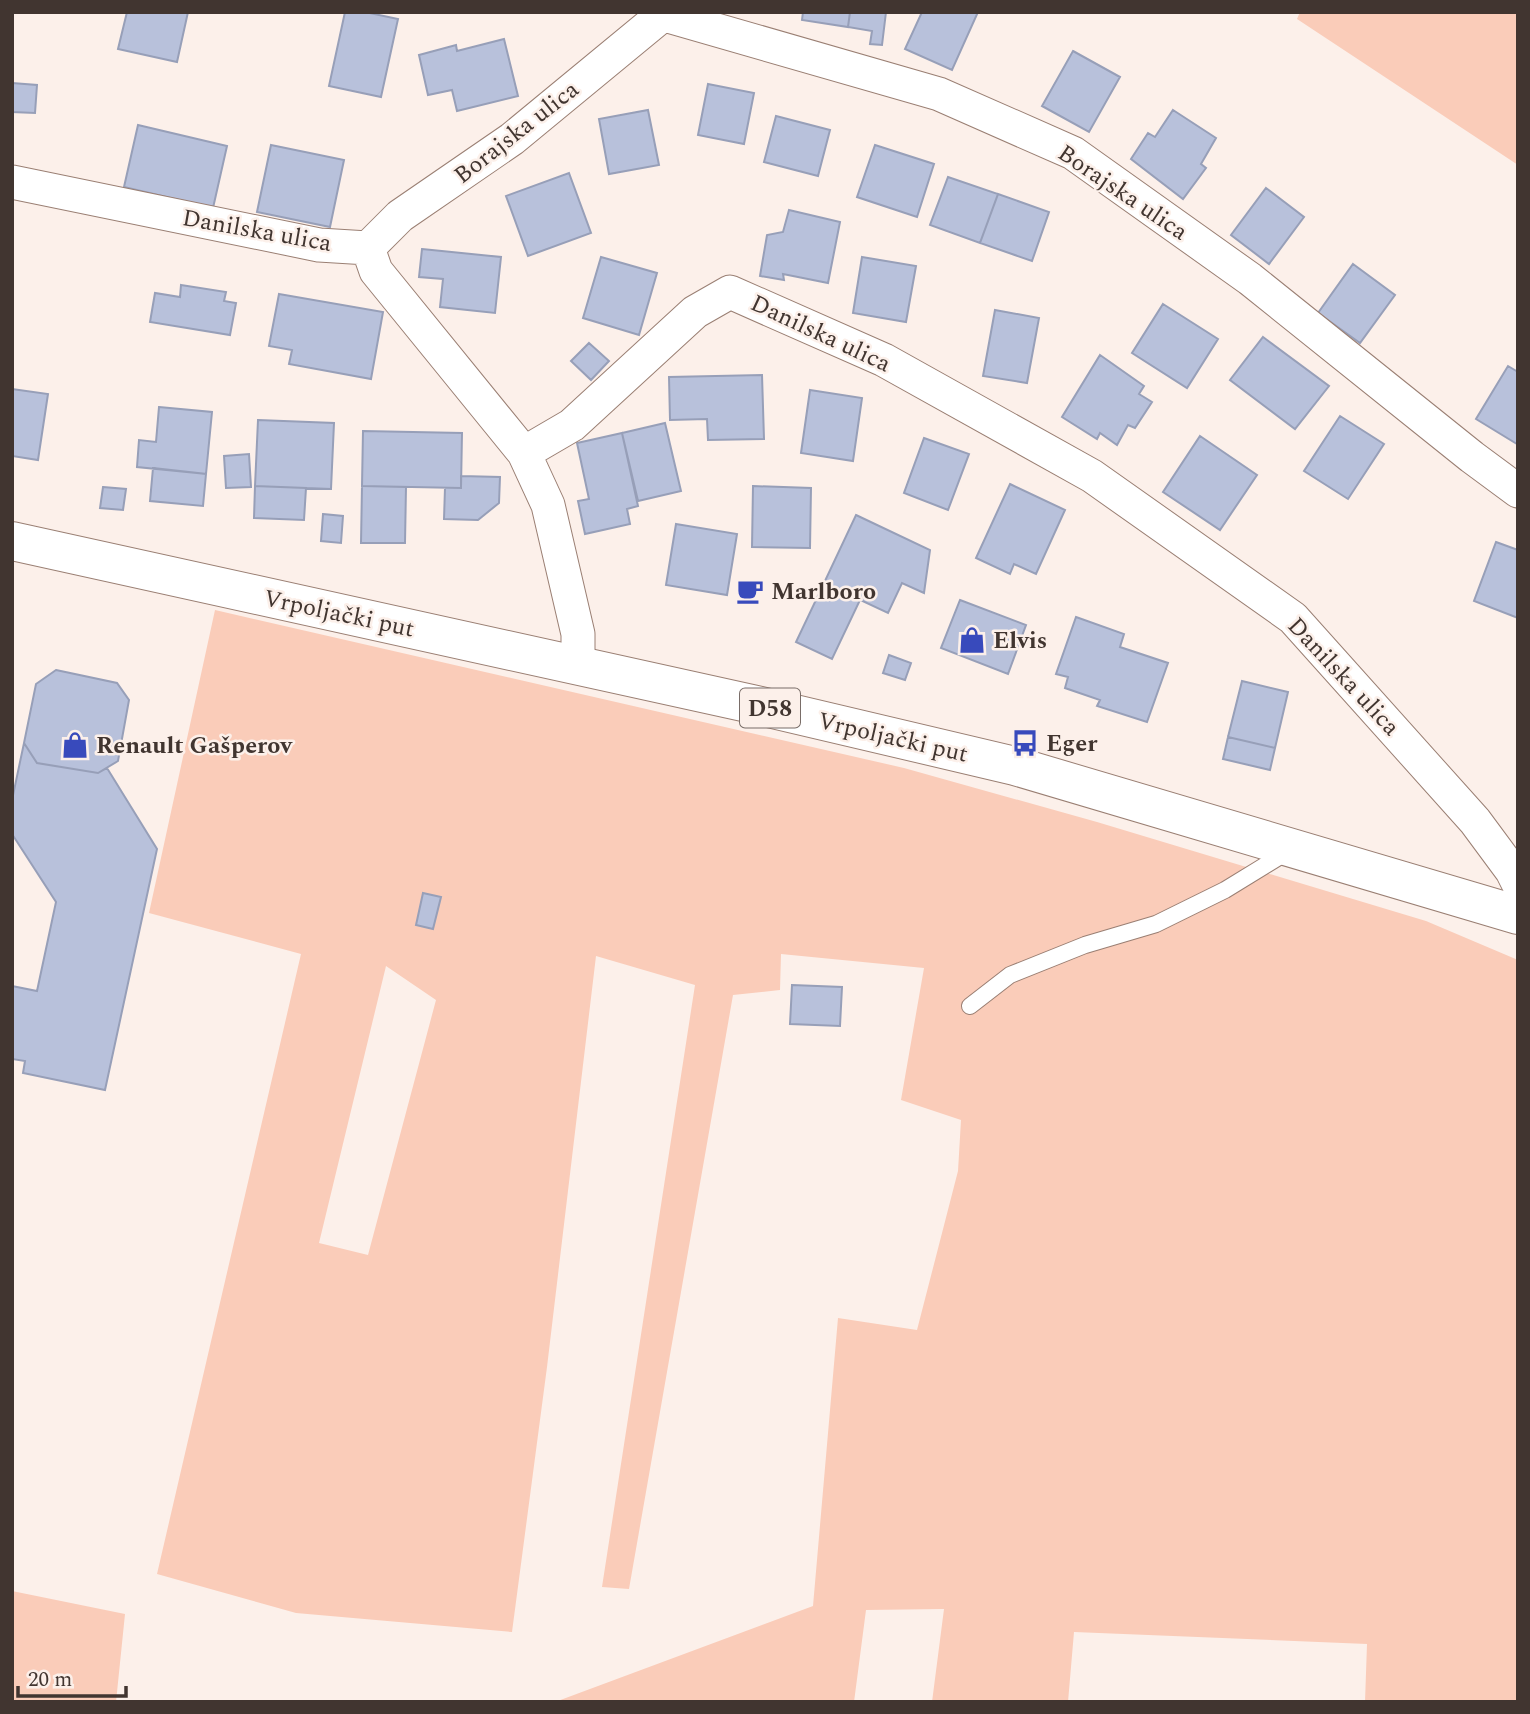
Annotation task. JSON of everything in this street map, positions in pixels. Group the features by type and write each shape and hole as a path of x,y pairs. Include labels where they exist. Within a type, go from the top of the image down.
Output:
{"main road":[{"name":"Vrpoljački put","path":"12,541 578,665 1015,766 1518,913"}],"street":[{"name":"Borajska ulica","path":"368,248 400,216 512,139 661,13 939,94 1073,153 1250,279 1518,491"},
{"name":"Danilska ulica","path":"12,182 319,245 368,248"},
{"path":"368,248 376,271 382,279 524,453 548,505 578,634 578,665"},
{"name":"Danilska ulica","path":"524,453 572,425 695,312 730,292 884,360 1092,477 1293,618 1475,821 1518,883"}],"lane":[{"path":"970,1006 1010,975 1085,946 1156,923 1225,890 1293,848"}],"shaded area":[{"path":"1300,12 1518,12 1518,165 1297,19"},
{"path":"215,610 904,768 1097,822 1426,921 1518,960 1518,1702 1365,1702 1367,1644 1074,1632 1068,1702 932,1702 944,1609 866,1610 854,1702 555,1702 813,1606 838,1318 917,1330 958,1171 961,1120 901,1100 924,968 781,954 780,990 733,995 629,1589 602,1587 695,985 596,956 512,1632 296,1613 157,1574 301,954 149,913","holes":["386,966 436,1000 368,1255 319,1243"]},
{"path":"12,1591 125,1614 116,1702 12,1702"}],"building":[{"path":"127,12 188,12 177,62 118,49"},
{"path":"345,12 365,12 398,19 381,97 329,86"},
{"path":"803,12 850,12 848,27 802,20"},
{"path":"850,12 886,12 882,45 870,44 872,31 848,27"},
{"path":"922,12 978,12 952,70 905,49"},
{"path":"504,39 518,96 457,111 452,90 428,95 419,55 456,45 457,51"},
{"path":"1073,51 1120,77 1089,132 1042,106"},
{"path":"12,83 37,85 35,113 12,112"},
{"path":"708,84 754,93 744,144 698,135"},
{"path":"648,110 659,165 609,174 599,119"},
{"path":"1173,110 1216,138 1201,164 1206,168 1183,199 1131,159 1148,133 1155,137"},
{"path":"776,116 830,130 818,176 764,162"},
{"path":"138,125 227,146 213,208 124,187"},
{"path":"271,145 344,160 330,227 257,212"},
{"path":"875,145 934,164 917,217 857,197"},
{"path":"569,173 591,233 528,256 506,196"},
{"path":"948,177 998,194 980,243 930,225"},
{"path":"1266,188 1304,217 1269,264 1231,235"},
{"path":"998,194 1049,212 1032,261 980,243"},
{"path":"789,210 840,222 828,283 783,274 784,280 760,276 767,235 783,232"},
{"path":"422,249 501,257 495,313 440,307 443,279 419,277"},
{"path":"601,257 657,273 639,335 583,318"},
{"path":"862,257 916,266 906,322 853,313"},
{"path":"1353,264 1395,295 1360,343 1318,313"},
{"path":"181,285 226,292 224,301 236,303 230,335 150,322 155,293 180,297"},
{"path":"279,294 383,312 371,379 289,364 292,350 269,346"},
{"path":"1163,304 1218,339 1187,388 1132,353"},
{"path":"995,310 1039,318 1027,383 983,376"},
{"path":"1263,337 1329,386 1295,429 1230,380"},
{"path":"589,343 609,361 591,380 571,361"},
{"path":"1100,355 1144,386 1139,394 1152,402 1135,428 1128,425 1117,445 1100,433 1097,439 1062,417"},
{"path":"1508,366 1518,372 1517,444 1476,419"},
{"path":"762,375 764,439 708,440 707,419 670,420 669,377"},
{"path":"12,389 48,394 38,460 12,456"},
{"path":"810,390 862,398 853,461 801,453"},
{"path":"159,407 212,412 206,474 137,467 139,440 156,442"},
{"path":"1340,416 1384,444 1348,499 1304,471"},
{"path":"258,420 334,423 331,489 255,486"},
{"path":"665,423 681,491 638,501 622,433"},
{"path":"363,431 462,433 461,488 362,486"},
{"path":"622,433 638,506 627,509 630,524 585,534 578,501 589,499 577,443"},
{"path":"1200,436 1257,475 1220,530 1163,492"},
{"path":"924,438 969,454 948,510 904,493"},
{"path":"249,454 251,487 226,488 224,456"},
{"path":"153,468 206,474 203,506 150,501"},
{"path":"461,476 500,477 499,503 478,520 444,519 445,488 461,488"},
{"path":"1010,484 1065,510 1036,574 1014,564 1010,574 976,558"},
{"path":"255,486 306,488 304,520 254,518"},
{"path":"362,486 406,487 405,543 361,543"},
{"path":"753,486 811,488 810,548 752,547"},
{"path":"103,487 126,489 123,510 100,508"},
{"path":"323,514 343,516 341,543 321,541"},
{"path":"856,515 930,550 924,593 902,583 888,613 824,583"},
{"path":"676,524 737,534 727,595 666,585"},
{"path":"1496,542 1518,550 1518,618 1474,601"},
{"path":"824,583 860,600 832,659 796,642"},
{"path":"960,600 1026,625 1008,674 941,648"},
{"path":"1076,617 1124,634 1120,647 1168,663 1147,722 1097,706 1100,700 1065,688 1068,677 1056,674"},
{"path":"889,655 911,663 905,680 883,673"},
{"path":"56,670 117,683 129,700 118,761 98,773 37,763 24,743 36,684"},
{"path":"1242,681 1288,692 1275,748 1228,737"},
{"path":"1228,737 1275,748 1270,770 1223,759"},
{"path":"24,743 37,763 98,773 107,768 157,849 105,1090 23,1073 25,1061 12,1059 12,986 37,991 56,902 12,834 12,800"},
{"path":"423,893 441,897 433,929 416,925"},
{"path":"792,985 842,987 840,1026 790,1024"}],"place":[{"name":"Marlboro","path":"750,591"},
{"name":"Elvis","path":"972,640"},
{"name":"Eger","path":"1025,743"},
{"name":"Renault Gašperov","path":"75,745"}]}
